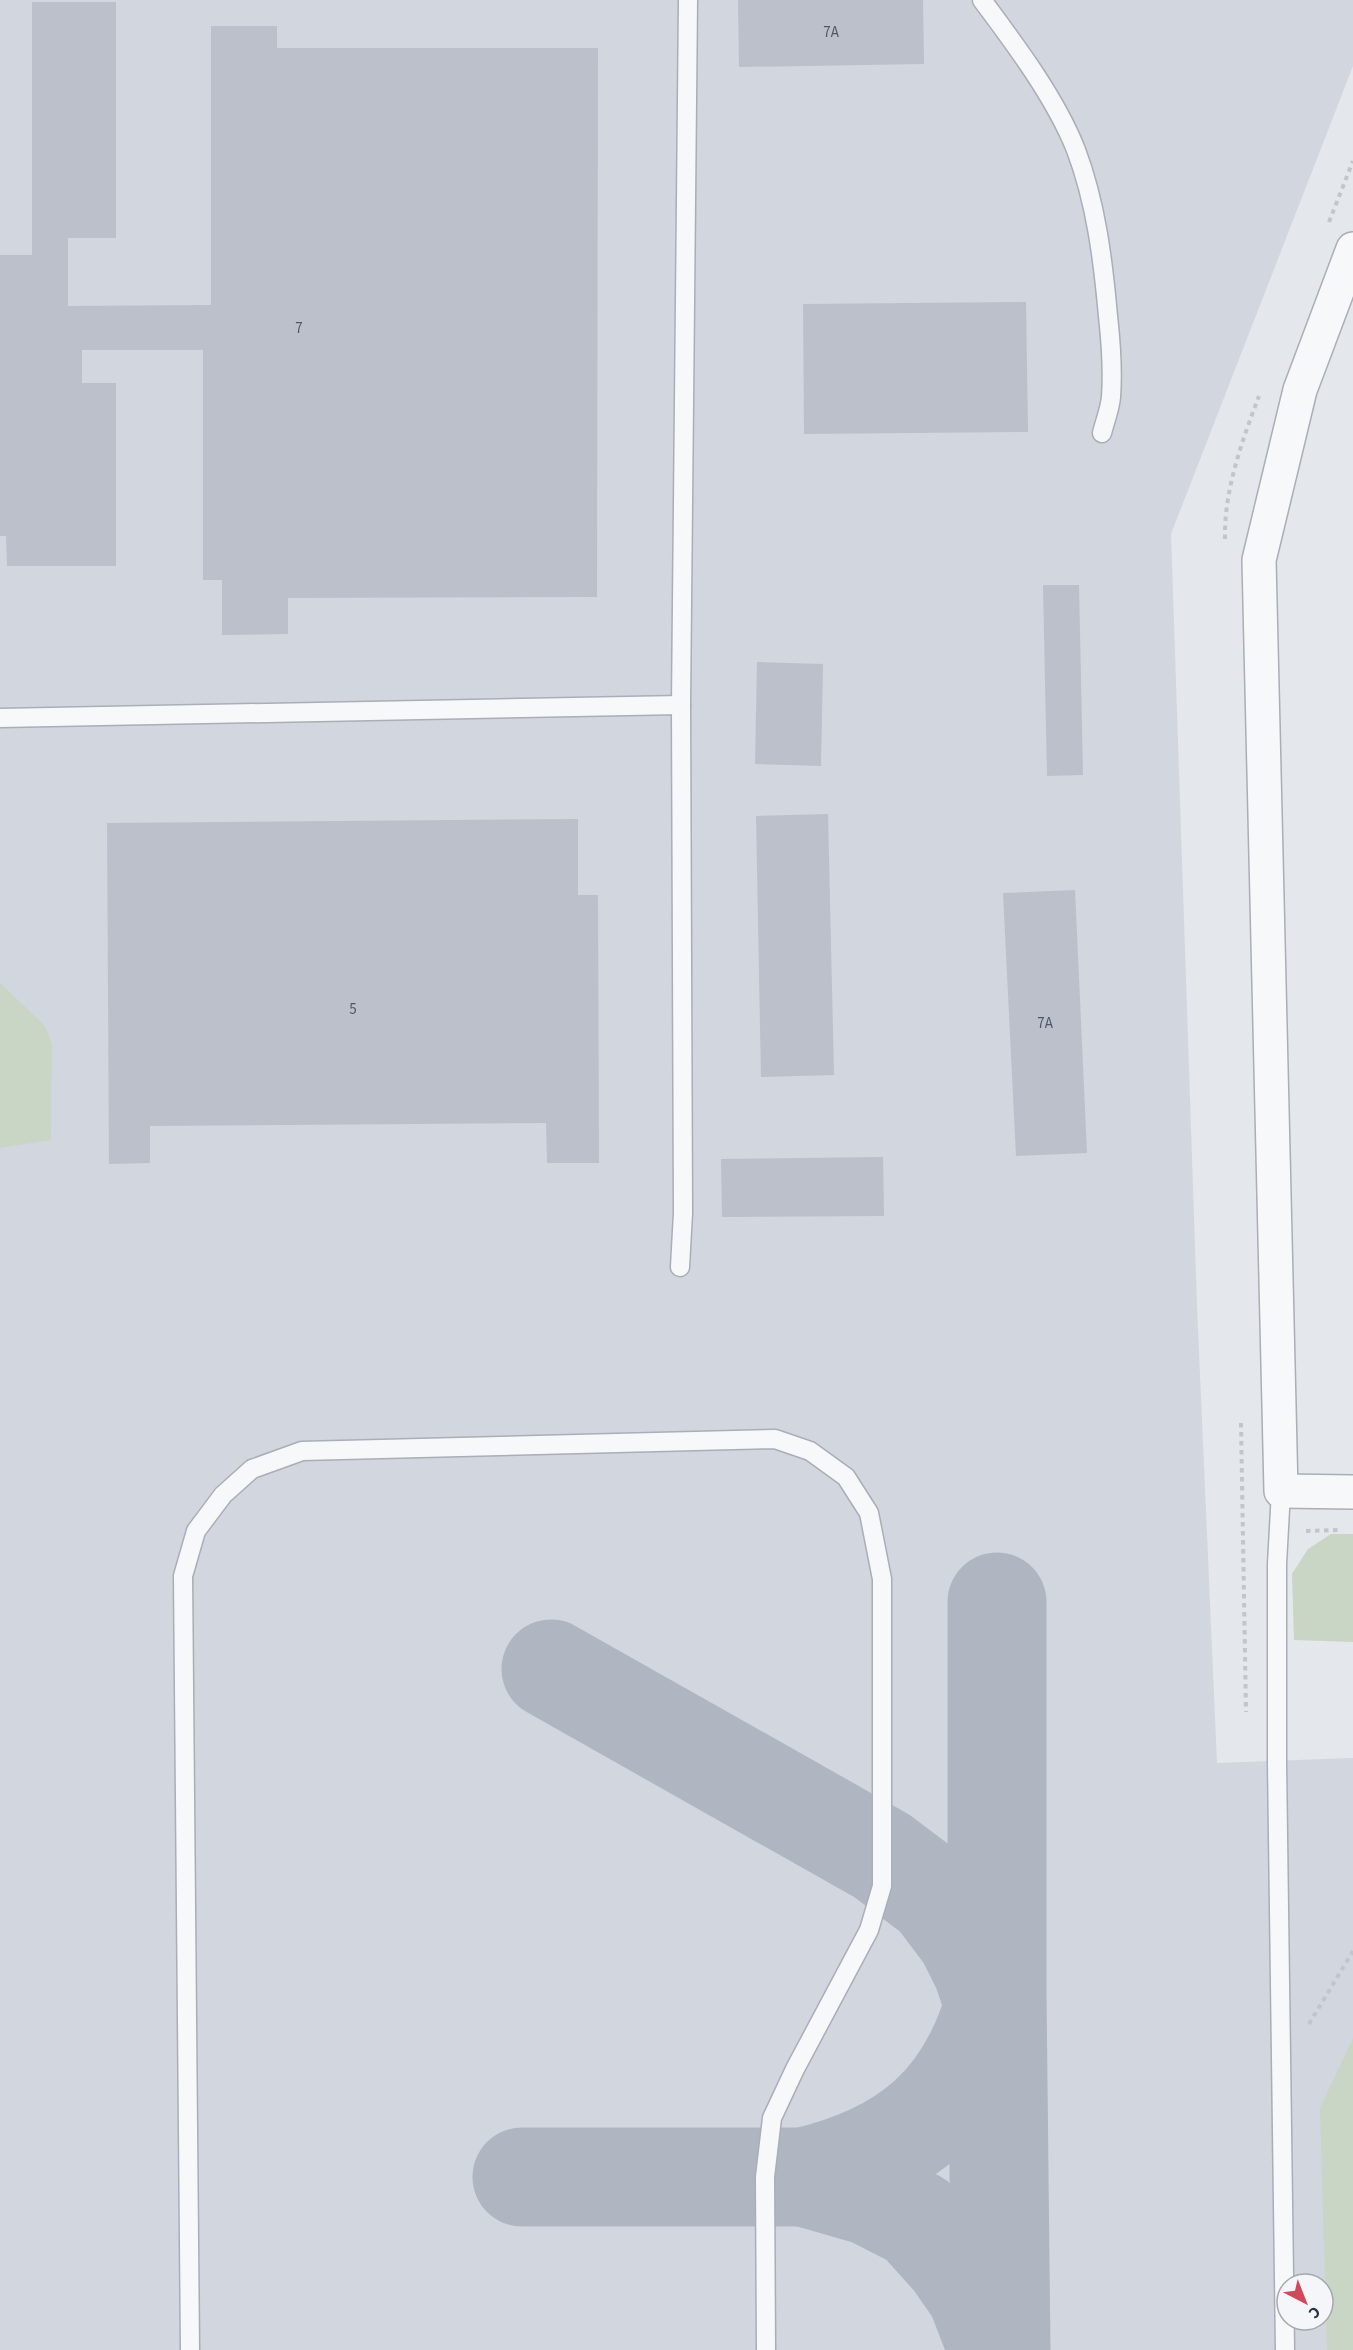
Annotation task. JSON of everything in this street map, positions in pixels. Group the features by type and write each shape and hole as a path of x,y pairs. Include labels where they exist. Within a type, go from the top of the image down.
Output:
{"street":[{"path":"1353,249 1300,390 1259,560 1281,1491 1353,1492"}],"lane":[{"path":"680,1267 683,1213 681,705 687,0"},
{"path":"982,0 1014,44 1056,110 1076,150 1090,199 1104,262 1112,364 1110,400 1102,433"},
{"path":"0,718 681,705"},
{"path":"190,2350 183,1576 196,1531 223,1495 252,1469 302,1451 775,1439 810,1451 846,1477 869,1513 882,1579 882,1886 868,1930 795,2069 772,2118 765,2177 766,2350"},
{"path":"1281,1491 1278,1531 1276,1762 1285,2350"}],"path":[{"path":"1278,1531 1342,1530"},
{"path":"1281,2071 1353,1952"}],"shaded area":[{"path":"0,0 1353,0 1353,66 1171,534 1197,1306 1217,1763 1353,1758 1353,2350 0,2350"}],"green space":[{"path":"0,983 45,1026 52,1044 51,1140 0,1148"},
{"path":"1331,1534 1353,1534 1353,1642 1294,1640 1292,1574 1308,1549"},
{"path":"1353,2038 1353,2350 1327,2350 1326,2332 1335,2332 1335,2272 1325,2272 1320,2108"}],"building":[{"path":"738,0 923,0 924,64 739,67"},
{"path":"32,2 116,2 116,238 68,238 68,306 211,305 211,26 277,26 277,48 598,48 597,597 288,598 288,634 222,635 222,580 203,580 203,350 82,350 82,383 116,383 116,566 7,566 6,536 0,536 0,255 32,255"},
{"path":"1026,302 1028,432 804,434 803,304"},
{"path":"1043,585 1079,585 1083,775 1047,776"},
{"path":"757,662 823,664 821,766 755,764"},
{"path":"828,814 834,1075 761,1077 756,816"},
{"path":"578,819 578,895 598,895 599,1163 547,1163 546,1123 150,1126 150,1163 109,1164 107,823"},
{"path":"1075,890 1087,1153 1016,1156 1003,893"},
{"path":"883,1157 884,1216 722,1217 721,1159"}],"taxiway":[{"path":"997,1602 997,1993 1001,2350"},
{"path":"551,1669 882,1856 935,1896 966,1937 982,1969 996,2010"},
{"path":"522,2177 804,2177 840,2167 873,2154 928,2118 950,2094 969,2066 984,2035 996,1998"},
{"path":"804,2177 870,2196 917,2220 953,2260 976,2293 998,2350"}]}
